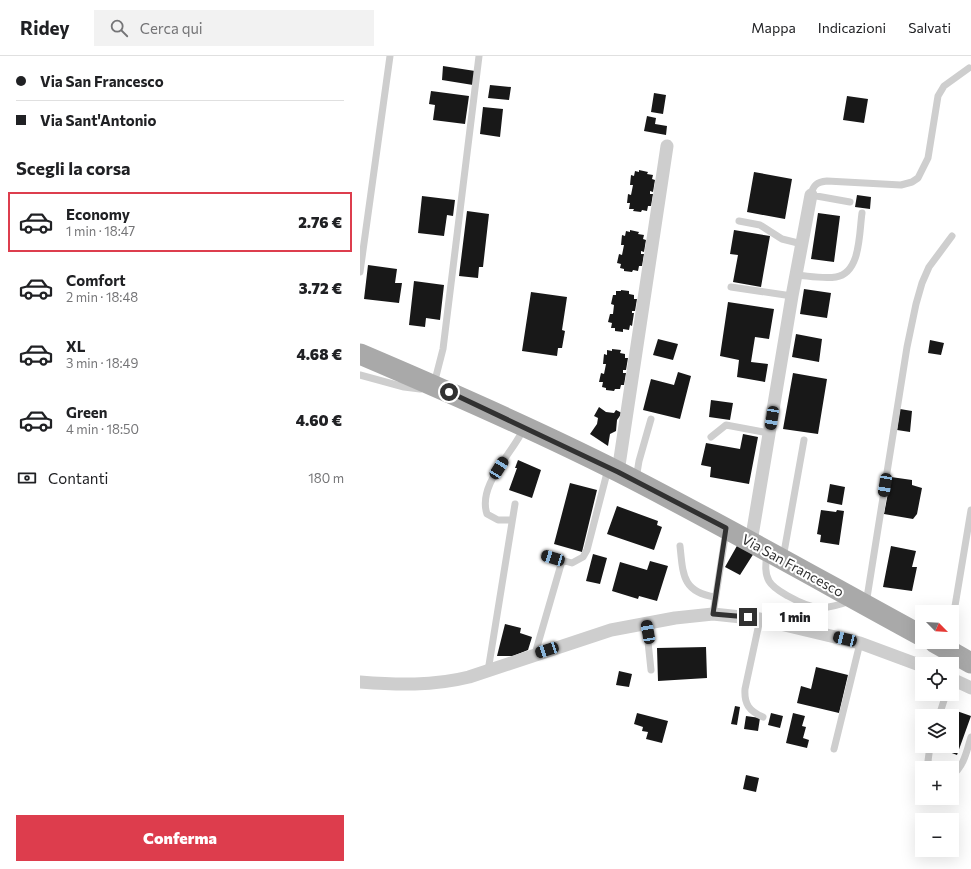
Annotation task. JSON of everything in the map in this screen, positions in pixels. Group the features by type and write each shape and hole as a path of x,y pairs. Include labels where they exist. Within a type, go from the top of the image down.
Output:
{"main road":[{"name":"Via San Francesco","path":"360,354 442,389 621,473 726,528 915,632"},
{"path":"952,649 970,660"}],"street":[{"path":"621,473 667,146"},
{"path":"767,551 769,433 811,195"},
{"path":"360,682 429,684 459,680 611,630 689,616 713,614 736,615 760,619 860,643 915,663"},
{"path":"959,682 971,688"}],"lane":[{"path":"360,272 390,56"},
{"path":"360,375 404,386 442,389 443,349 479,56"},
{"path":"850,202 811,195 814,186 822,182 901,185 912,182 918,178 928,158 938,96 944,86 969,68"},
{"path":"796,275 831,277 844,275 853,265 856,258 862,213"},
{"path":"739,221 760,225 782,239 802,244"},
{"path":"804,440 767,551 766,569 768,580 777,590 812,608 825,609 860,603 914,310 925,275 937,255 952,236"},
{"path":"731,288 792,296"},
{"path":"544,555 576,562 585,554 621,473 639,461 650,419"},
{"path":"711,437 726,425 769,433"},
{"path":"512,520 498,520 487,514 485,509 486,497 494,476 517,442 524,428"},
{"path":"488,670 515,504"},
{"path":"955,605 971,510"},
{"path":"713,614 726,528"},
{"path":"680,546 683,574 688,584 699,593 715,597"},
{"path":"535,654 562,560"},
{"path":"760,619 745,689 745,699 748,708 763,717"},
{"path":"646,623 651,670"},
{"path":"834,750 860,643"},
{"path":"959,769 971,737"}],"building":[{"path":"443,66 475,71 473,85 442,80"},
{"path":"490,85 511,87 509,100 488,98"},
{"path":"431,91 469,96 465,124 433,120 435,105 429,104"},
{"path":"654,93 666,95 663,114 651,112"},
{"path":"847,96 868,99 864,123 843,120"},
{"path":"483,107 503,109 500,137 480,134"},
{"path":"647,116 656,118 655,124 667,126 666,135 644,131"},
{"path":"639,170 653,175 652,179 655,180 653,192 650,191 650,194 653,194 651,206 648,206 647,211 642,210 641,212 633,211 634,209 629,209 630,203 627,203 628,194 631,195 633,185 630,185 631,175 634,176 635,171 639,172"},
{"path":"754,172 792,179 785,219 747,212"},
{"path":"857,195 871,197 870,209 855,207"},
{"path":"422,196 455,200 453,216 447,215 444,236 418,233"},
{"path":"467,211 489,214 483,267 479,267 478,278 459,276"},
{"path":"818,213 840,216 834,262 811,259"},
{"path":"630,230 644,235 643,239 646,240 644,252 641,251 641,254 644,254 642,266 639,266 638,271 633,270 632,272 624,271 624,269 620,268 621,264 617,263 619,254 622,255 624,245 621,245 622,235 625,236 626,231 630,232"},
{"path":"734,230 770,236 761,287 733,282 738,255 730,254"},
{"path":"368,265 397,269 395,283 402,283 399,303 364,299"},
{"path":"414,281 444,285 440,320 426,318 425,327 409,325"},
{"path":"804,289 831,293 827,318 800,314"},
{"path":"616,291 629,291 629,294 634,295 634,299 637,299 635,311 632,311 632,313 634,313 632,326 630,325 629,330 623,329 623,332 615,331 615,328 611,328 612,323 608,322 610,314 613,314 614,305 611,304 613,295 616,295"},
{"path":"531,292 567,297 562,330 565,331 562,348 558,348 557,356 522,351"},
{"path":"728,302 774,309 769,339 755,337 751,362 768,364 765,382 737,377 739,360 720,356"},
{"path":"796,334 822,339 819,362 792,357"},
{"path":"658,339 678,344 673,360 653,355"},
{"path":"930,340 944,343 941,355 928,353"},
{"path":"612,349 621,350 620,353 625,354 625,358 628,358 626,370 623,370 623,373 626,373 624,385 621,385 620,389 615,389 614,391 606,390 606,388 602,387 603,382 599,382 601,373 604,374 606,364 603,364 604,354 607,355 607,350 612,351"},
{"path":"678,372 691,376 680,419 643,410 651,379 674,385"},
{"path":"793,373 827,379 818,434 783,429"},
{"path":"711,400 733,403 730,420 709,417"},
{"path":"599,407 606,412 614,413 616,410 622,413 617,420 616,431 610,434 608,446 590,434 597,424 598,418 594,416"},
{"path":"900,409 912,411 910,432 897,430"},
{"path":"743,434 758,437 749,484 710,477 711,467 701,465 706,443 740,449"},
{"path":"518,460 541,470 532,498 509,490 517,468 515,468"},
{"path":"891,477 912,480 912,485 922,488 917,514 913,519 884,514"},
{"path":"570,483 597,490 582,552 554,544"},
{"path":"830,484 845,487 842,505 827,502"},
{"path":"617,506 658,521 657,525 662,527 654,550 607,534"},
{"path":"821,510 836,512 837,510 844,511 839,545 820,542 821,535 817,534"},
{"path":"738,544 754,553 740,575 725,567"},
{"path":"891,546 916,551 912,567 917,567 912,591 883,587"},
{"path":"593,554 607,558 600,584 586,581"},
{"path":"650,561 668,566 657,601 639,596 638,599 612,591 620,562 647,570"},
{"path":"505,624 521,628 520,633 532,637 528,650 513,656 497,656"},
{"path":"706,647 707,678 658,681 657,648"},
{"path":"816,667 848,675 839,713 797,703 801,686 811,689"},
{"path":"619,671 632,674 629,687 616,685"},
{"path":"735,706 740,707 737,725 731,724"},
{"path":"959,712 971,716 959,749"},
{"path":"637,713 668,721 662,743 646,739 648,732 642,731 643,727 634,724"},
{"path":"771,713 783,716 780,728 768,725"},
{"path":"793,713 805,716 802,726 806,727 803,738 809,740 807,748 786,743"},
{"path":"746,716 760,718 758,731 744,729"},
{"path":"746,775 759,778 756,792 743,789"}],"route":[{"path":"449,392 618,472 726,528 713,614 748,617"}]}
